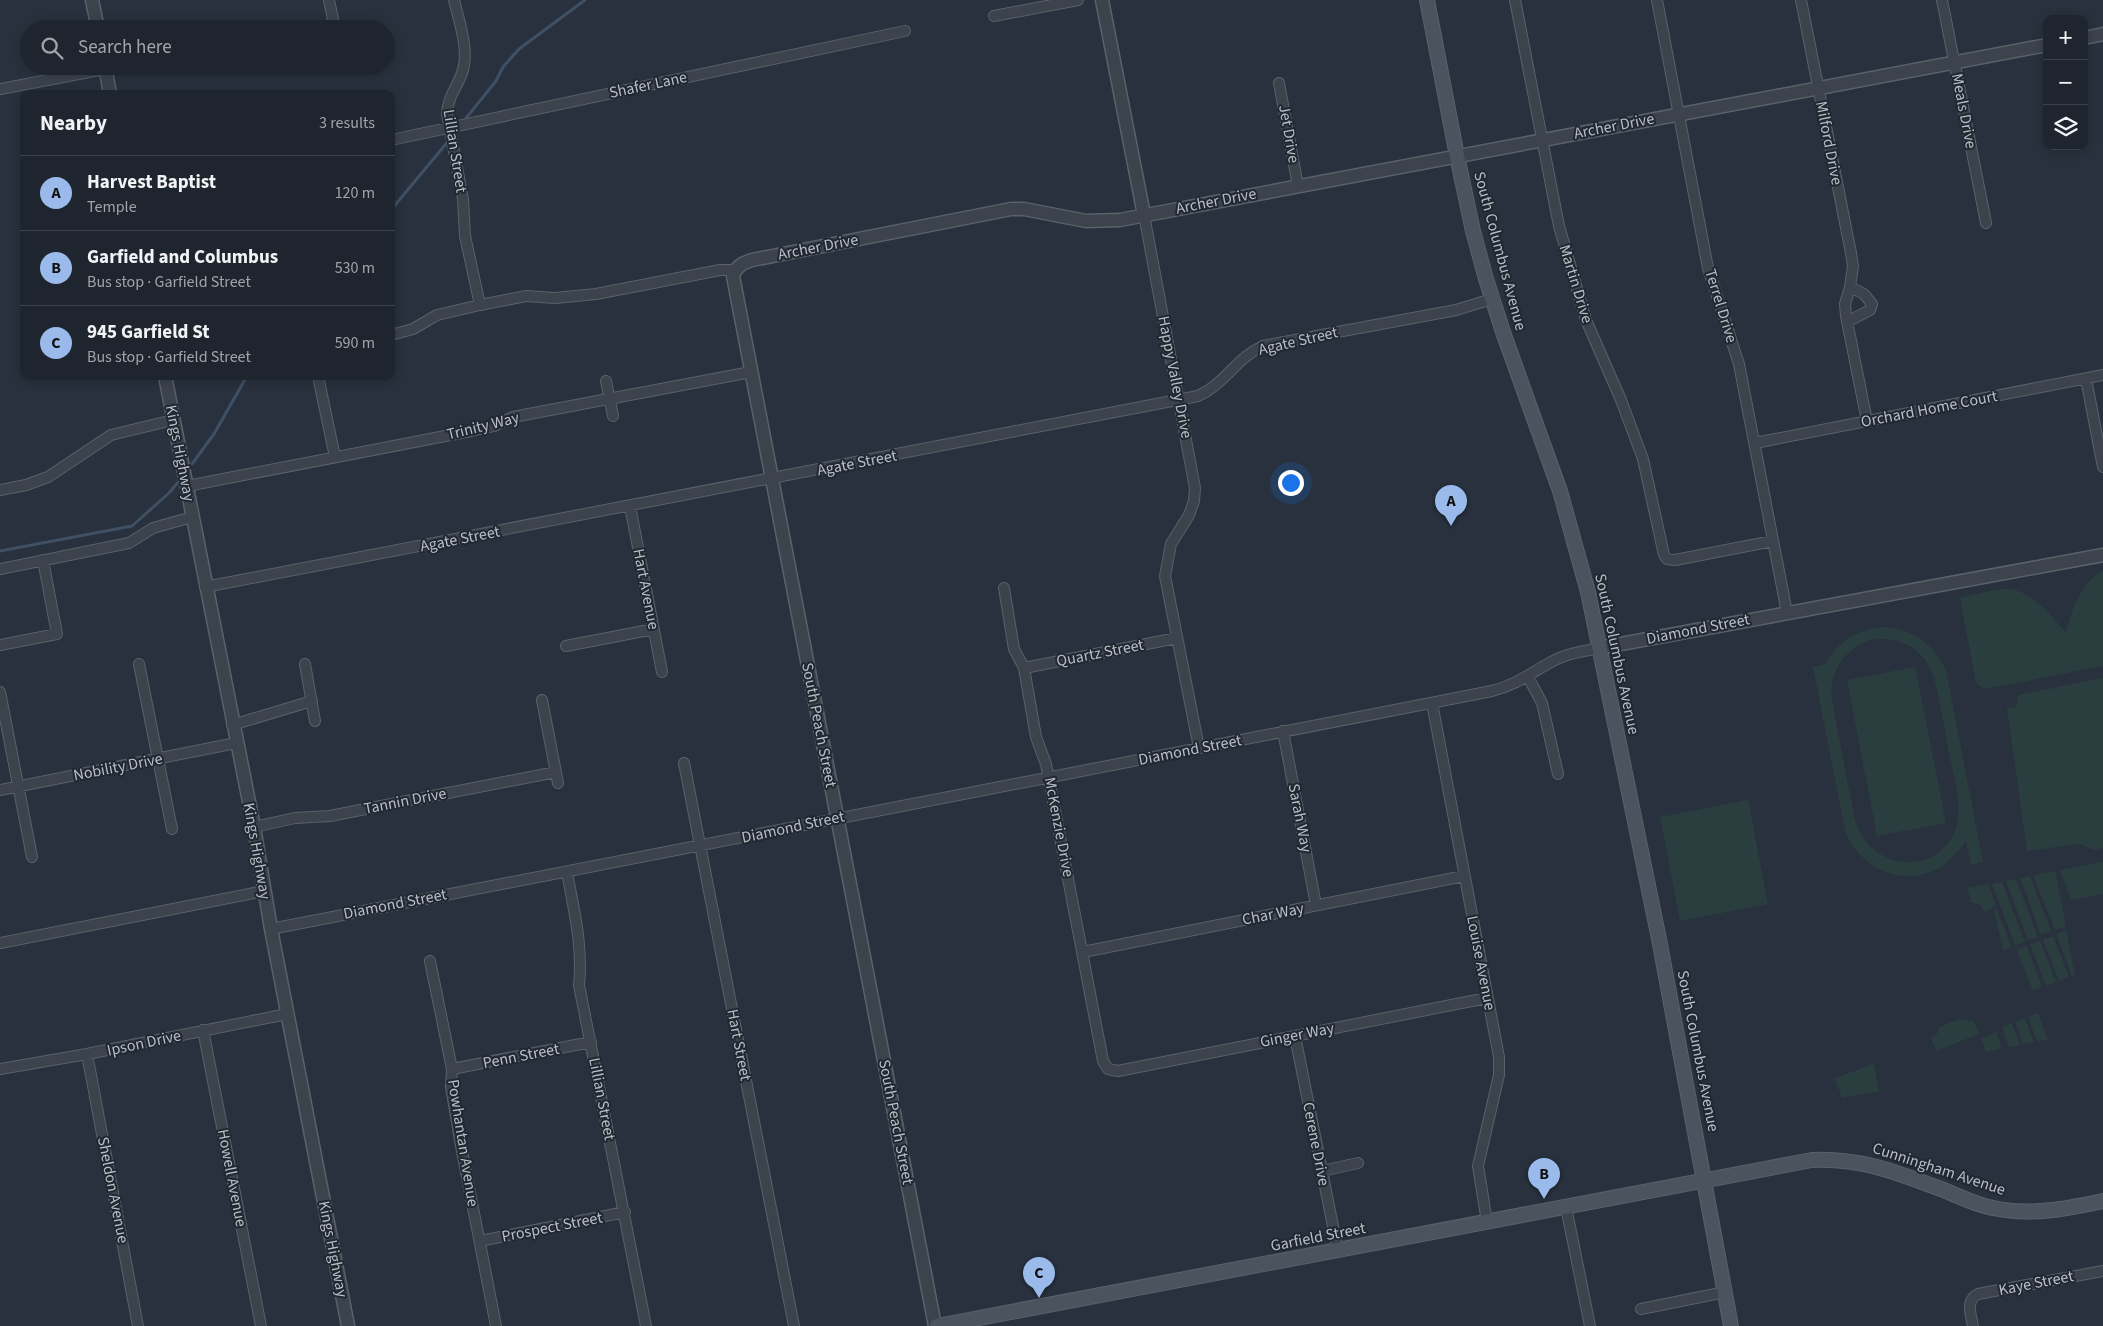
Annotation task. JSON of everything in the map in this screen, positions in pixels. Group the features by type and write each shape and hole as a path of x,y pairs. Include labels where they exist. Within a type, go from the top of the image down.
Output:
{"main road":[{"name":"South Columbus Avenue","path":"1427,0 1473,232 1492,299 1560,491 1588,592 1659,939 1732,1326"},
{"name":"Cunningham Avenue","path":"1704,1180 1798,1162 1845,1160 1876,1165 1993,1208 2029,1212 2103,1203"},
{"name":"Garfield Street","path":"936,1326 1338,1252 1704,1180"}],"street":[{"path":"92,0 96,20"},
{"path":"329,0 333,20"},
{"name":"Lillian Street","path":"454,0 465,56 464,69 448,100 447,114 463,199 465,236 480,305"},
{"path":"994,16 1078,0"},
{"name":"Happy Valley Drive","path":"1102,0 1196,488 1194,502 1189,515 1171,544 1165,566 1165,576 1199,748"},
{"name":"Martin Drive","path":"1515,0 1558,221 1574,282 1586,320 1634,432 1650,485 1662,549 1666,559 1675,560 1772,541"},
{"name":"Terrel Drive","path":"1657,0 1708,268 1738,364 1787,612"},
{"name":"Milford Drive","path":"1801,0 1851,253 1853,266 1845,304 1867,421"},
{"name":"Meals Drive","path":"1942,0 1986,223"},
{"name":"Shafer Lane","path":"395,139 905,31"},
{"path":"2088,37 2103,34"},
{"name":"Archer Drive","path":"395,334 413,329 437,315 480,305 526,296 573,297 720,270 735,270 752,260 1011,209 1024,209 1086,221 1120,220 2043,46"},
{"path":"0,89 70,75"},
{"path":"106,75 109,90"},
{"name":"Jet Drive","path":"1279,83 1298,186"},
{"name":"South Peach Street","path":"735,270 734,276 771,480 936,1326"},
{"path":"1847,322 1870,310 1872,304 1864,294 1850,287"},
{"name":"Agate Street","path":"205,587 771,480 1198,396 1213,388 1244,357 1263,346 1456,310 1492,299"},
{"name":"Trinity Way","path":"186,486 471,431 494,426 513,417 751,372"},
{"name":"Orchard Home Court","path":"1754,443 2103,375"},
{"path":"2086,379 2103,467"},
{"name":"Kings Highway","path":"166,380 232,725 254,827 270,928 348,1326"},
{"path":"319,380 335,458"},
{"path":"606,380 613,416"},
{"path":"0,490 26,485 48,477 111,435 173,420"},
{"name":"Hart Avenue","path":"630,506 662,672"},
{"path":"0,569 129,543 153,528 192,517"},
{"name":"Diamond Street","path":"270,928 567,872 1492,691 1511,686 1552,661 1570,654 1787,612 2103,555"},
{"path":"0,645 58,634 43,560"},
{"name":"McKenzie Drive","path":"1004,588 1014,649 1024,668 1036,737 1049,777 1103,1062 1108,1069"},
{"path":"566,646 654,629"},
{"name":"Quartz Street","path":"1024,668 1177,638"},
{"path":"140,664 172,829"},
{"path":"304,664 315,722"},
{"path":"1528,677 1542,703 1558,774"},
{"path":"0,692 20,786 32,857"},
{"path":"542,700 558,783"},
{"path":"232,725 312,701"},
{"name":"Louise Avenue","path":"1432,703 1500,1067 1478,1166 1487,1222"},
{"name":"Sarah Way","path":"1283,731 1316,905"},
{"name":"Nobility Drive","path":"0,790 236,743"},
{"name":"Hart Street","path":"684,763 794,1326"},
{"name":"Tannin Drive","path":"254,827 295,818 330,816 556,772"},
{"name":"Lillian Street","path":"567,872 582,959 579,985 646,1326"},
{"name":"Char Way","path":"1083,952 1464,876"},
{"path":"0,943 264,890"},
{"name":"Powhantan Avenue","path":"430,961 452,1069 451,1087 459,1136 496,1326"},
{"name":"Ginger Way","path":"1108,1069 1118,1071 1487,998"},
{"name":"Ipson Drive","path":"0,1070 287,1014"},
{"name":"Howell Avenue","path":"203,1030 261,1326"},
{"name":"Cerene Drive","path":"1295,1036 1338,1252"},
{"name":"Penn Street","path":"452,1069 591,1042"},
{"name":"Sheldon Avenue","path":"87,1054 138,1326"},
{"path":"1322,1171 1358,1163"},
{"path":"1566,1207 1590,1326"},
{"name":"Prospect Street","path":"480,1241 624,1212"},
{"name":"Kaye Street","path":"1973,1326 1970,1304 1971,1300 1978,1294 2103,1271"},
{"path":"1641,1309 1725,1292"}],"shaded area":[{"path":"2103,571 2103,666 1985,689 1976,683 1960,598 1995,590 2016,590 2040,605 2066,633 2078,598 2089,582"},
{"path":"1882,627 1893,628 1912,634 1935,652 1946,670 1983,862 1971,865 1966,841 1939,868 1925,874 1912,876 1898,875 1885,872 1862,857 1846,834 1813,667 1825,664 1836,649 1849,638","holes":["1874,639 1895,640 1913,648 1927,662 1932,671 1957,793 1959,809 1957,824 1949,842 1937,854 1923,860 1906,862 1890,859 1875,851 1863,838 1855,820 1832,701 1833,680 1841,662 1854,648 1863,643"]},
{"path":"1915,667 1946,823 1877,836 1847,680"},
{"path":"2103,678 2103,848 2093,850 2080,844 2027,851 2007,708 2016,707 2018,695"},
{"path":"1748,800 1768,904 1680,921 1660,817"},
{"path":"2103,862 2103,894 2071,900 2060,870"},
{"path":"2055,871 2066,926 2055,930 2033,875"},
{"path":"2030,876 2051,931 2041,935 2020,878"},
{"path":"2016,879 2038,937 2028,940 2006,881"},
{"path":"2002,882 2025,942 2015,945 1992,884"},
{"path":"1988,884 1996,905 1984,911 1980,905 1971,902 1967,888"},
{"path":"1996,908 2012,947 2003,950 1994,910"},
{"path":"2066,930 2075,975 2072,976 2056,934"},
{"path":"2053,936 2069,977 2059,981 2043,940"},
{"path":"2040,941 2056,982 2046,986 2030,944"},
{"path":"2027,946 2042,987 2033,991 2017,950"},
{"path":"2038,1013 2048,1040 2037,1041 2028,1017"},
{"path":"2025,1018 2034,1042 2023,1044 2015,1022"},
{"path":"1960,1019 1974,1021 1979,1034 1936,1051 1931,1038 1937,1034 1939,1027"},
{"path":"2012,1023 2020,1045 2009,1047 2002,1027"},
{"path":"1996,1032 2002,1048 1986,1052 1981,1039"},
{"path":"1874,1064 1879,1091 1842,1098 1835,1078"}],"waterway":[{"path":"463,122 496,81 503,67 519,49 585,0"},
{"path":"395,205 450,139"},
{"path":"192,464 214,434 245,380"},
{"path":"0,551 132,526 169,493 180,480"}],"place":[{"name":"Harvest Baptist","path":"1451,526"},
{"name":"Garfield and Columbus","path":"1544,1199"},
{"name":"945 Garfield St","path":"1039,1298"}]}
